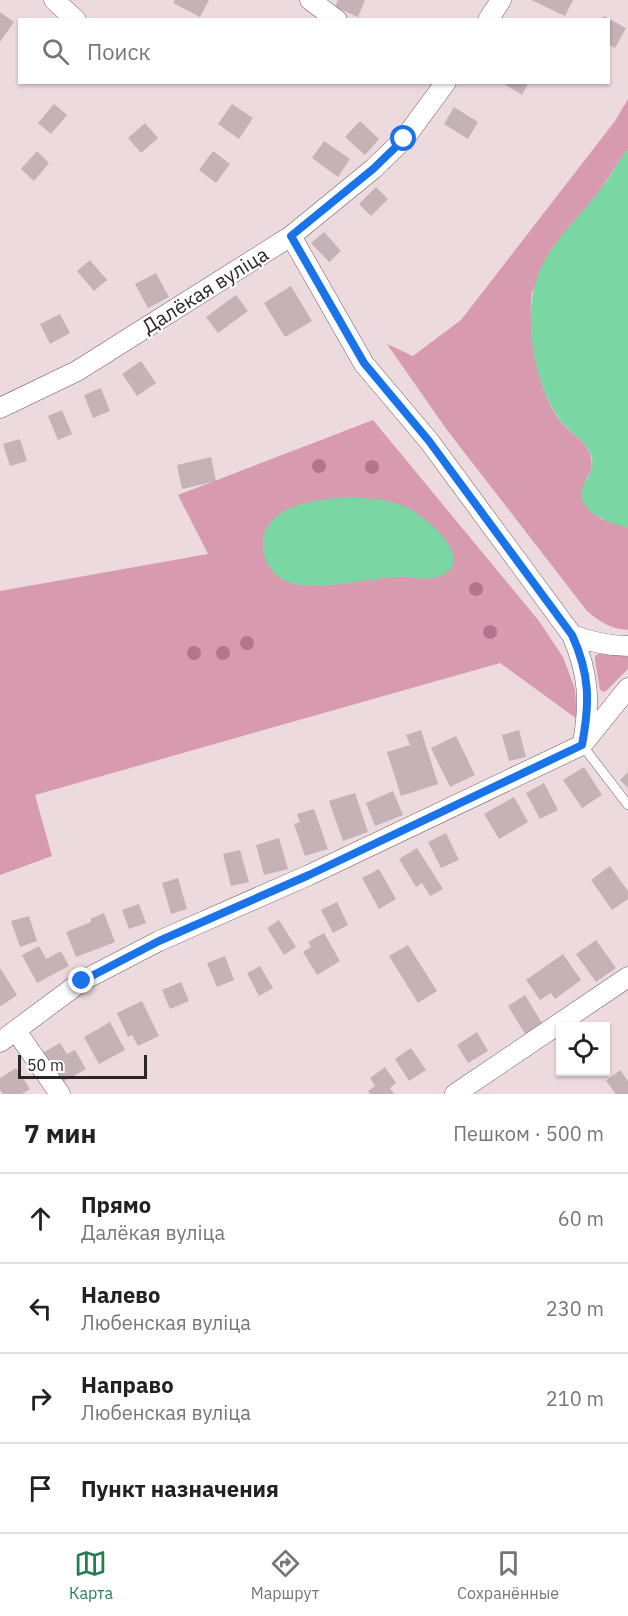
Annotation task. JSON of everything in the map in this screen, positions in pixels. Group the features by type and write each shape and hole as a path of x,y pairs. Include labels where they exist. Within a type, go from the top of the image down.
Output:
{"street":[{"path":"54,0 74,18"},
{"path":"310,0 334,18"},
{"path":"489,18 501,0"},
{"name":"Далёкая вуліца","path":"0,408 77,371 291,236 373,169 404,139 436,86"},
{"path":"291,236 364,363 429,441 572,635 580,654 587,686 588,704 582,745"},
{"path":"572,635 592,643 628,646"},
{"path":"60,1094 8,1037 82,981 159,941 309,875 582,745 628,688"},
{"path":"455,1094 628,977"}],"lane":[{"path":"582,745 628,805"}],"shaded area":[{"path":"628,99 628,148 532,292 531,324 536,360 546,395 562,423 587,447 591,458 591,469 584,486 586,506 601,519 628,527 628,630 606,624 587,611 447,430 387,344 413,356 461,320 615,121"},
{"path":"628,148 628,527 598,517 586,507 581,493 592,468 592,459 583,442 560,420 543,388 533,350 531,310 533,292 543,263 600,190"},
{"path":"373,420 539,621 563,657 575,689 577,719 500,663 35,795 52,856 0,875 0,591 208,554 178,495"},
{"path":"346,497 390,502 404,506 423,517 451,548 454,558 451,568 442,575 423,579 380,578 318,586 299,585 283,580 271,569 265,557 263,539 269,524 277,516 298,505"},
{"path":"600,653 628,657 628,669 605,692 600,690 595,660 595,656"}],"building":[{"path":"175,0 209,0 200,17 173,3"},
{"path":"338,0 365,0 358,17 335,7"},
{"path":"531,0 573,0 565,16"},
{"path":"0,12 14,22 0,42"},
{"path":"610,19 626,28 615,48 610,46"},
{"path":"504,84 528,84 522,95"},
{"path":"54,104 67,115 51,134 38,123"},
{"path":"232,104 253,118 239,139 218,124"},
{"path":"454,107 478,122 468,139 444,124"},
{"path":"360,121 379,139 365,155 345,137"},
{"path":"145,123 158,138 141,153 128,138"},
{"path":"324,141 350,159 338,177 312,158"},
{"path":"37,151 49,163 34,181 21,169"},
{"path":"213,151 230,164 216,183 199,170"},
{"path":"376,187 388,199 371,216 359,204"},
{"path":"324,232 341,251 329,262 311,243"},
{"path":"90,260 107,280 94,291 77,271"},
{"path":"156,273 169,297 148,308 135,284"},
{"path":"291,286 312,321 285,337 264,303"},
{"path":"236,295 248,311 218,333 206,317"},
{"path":"60,314 70,333 50,344 40,324"},
{"path":"141,361 156,383 137,396 122,374"},
{"path":"101,388 110,411 93,418 84,395"},
{"path":"62,410 72,434 58,440 48,416"},
{"path":"20,439 27,461 10,466 3,444"},
{"path":"211,457 216,481 182,489 177,465"},
{"path":"421,730 438,784 401,796 387,752 410,745 406,735"},
{"path":"519,730 526,757 509,761 502,735"},
{"path":"456,736 475,775 450,787 431,748"},
{"path":"584,767 602,795 582,808 563,780"},
{"path":"628,772 628,788 620,780"},
{"path":"544,783 558,810 540,819 526,793"},
{"path":"393,791 403,815 375,826 366,803"},
{"path":"355,793 368,832 343,841 329,801"},
{"path":"514,797 528,822 499,839 484,814"},
{"path":"314,809 328,849 305,856 294,824 300,822 297,814"},
{"path":"446,833 459,860 441,868 428,842"},
{"path":"279,838 288,869 264,875 256,845"},
{"path":"417,848 443,889 430,896 422,883 416,887 399,859"},
{"path":"240,850 249,882 231,886 223,854"},
{"path":"610,866 628,891 628,899 612,910 591,880"},
{"path":"379,869 396,899 379,909 362,878"},
{"path":"178,878 187,909 171,914 162,883"},
{"path":"337,902 348,925 333,933 321,910"},
{"path":"139,904 146,923 129,929 122,910"},
{"path":"104,913 115,942 76,957 66,932 91,922 90,919"},
{"path":"29,916 37,941 20,947 11,921"},
{"path":"279,920 296,947 284,955 267,928"},
{"path":"324,933 340,961 317,975 303,952 311,947 308,942"},
{"path":"596,940 616,968 596,982 576,954"},
{"path":"408,945 437,991 418,1003 389,956"},
{"path":"39,946 46,959 61,951 69,966 37,983 22,955"},
{"path":"563,954 581,980 555,999 551,993 540,1000 526,980"},
{"path":"225,956 234,980 217,987 207,963"},
{"path":"260,966 273,988 259,996 247,973"},
{"path":"0,968 17,995 1,1006 0,1005"},
{"path":"181,982 189,1001 170,1009 162,990"},
{"path":"525,995 542,1023 525,1034 508,1006"},
{"path":"142,1001 159,1036 138,1046 132,1035 128,1037 117,1013"},
{"path":"110,1022 125,1050 99,1064 84,1037"},
{"path":"477,1032 488,1051 468,1063 457,1045"},
{"path":"60,1043 67,1054 75,1050 86,1069 59,1084 42,1053"},
{"path":"411,1048 426,1070 409,1081 395,1059"},
{"path":"385,1067 396,1083 390,1088 394,1094 370,1094 368,1091 375,1086 370,1078"},
{"path":"16,1068 30,1089 22,1094 3,1094 0,1090 0,1078"},
{"path":"620,1070 628,1081 628,1094 616,1094 606,1081"}],"route":[{"path":"82,981 159,941 309,875 582,745 587,723 587,686 585,670 572,635 429,441 364,363 291,236 373,169 404,139"}]}
